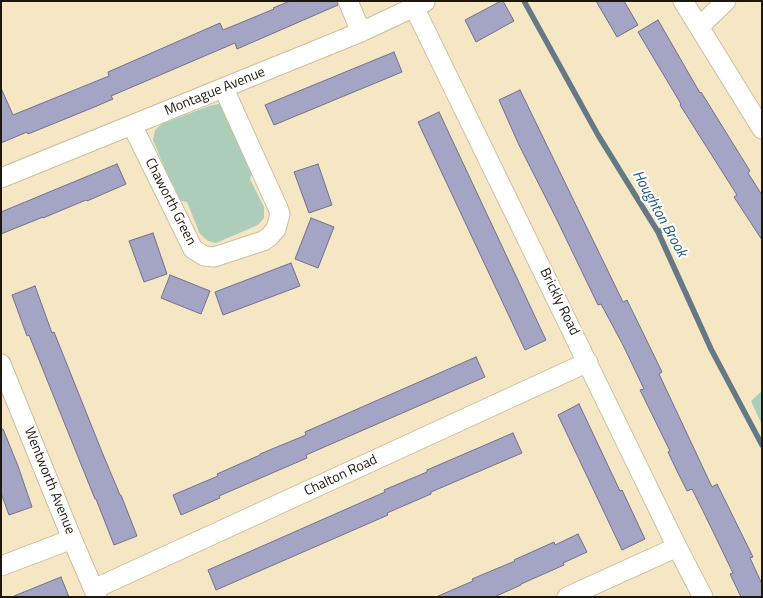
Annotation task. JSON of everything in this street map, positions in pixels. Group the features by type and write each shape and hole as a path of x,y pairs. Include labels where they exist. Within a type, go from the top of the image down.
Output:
{"street":[{"path":"348,1 361,32"},
{"path":"683,1 762,129"},
{"path":"699,27 726,1"},
{"name":"Montague Avenue","path":"1,178 224,89 361,32 420,4"},
{"name":"Brickly Road","path":"420,4 588,362 703,597"},
{"name":"Chaworth Green","path":"132,125 193,249 204,256 214,257 263,241 276,229 280,214 224,89"},
{"name":"Chalton Road","path":"96,593 588,362"},
{"name":"Wentworth Avenue","path":"1,364 96,593"},
{"path":"1,566 72,539"},
{"path":"567,597 677,547"}],"green space":[{"path":"223,103 254,169 250,179 264,207 264,218 258,225 216,243 208,241 200,234 187,202 178,200 153,140 155,130 162,124 209,106"},
{"path":"762,391 762,425 751,401"}],"building":[{"path":"290,1 337,1 338,5 237,49 235,43 111,96 113,99 92,108 1,143 1,88 13,115 109,76 108,72 220,23 223,30"},
{"path":"503,1 514,21 476,42 465,20"},
{"path":"596,1 624,1 638,25 617,37"},
{"path":"658,20 700,93 750,171 748,173 762,195 762,240 734,197 737,195 680,105 638,32"},
{"path":"394,52 402,72 274,125 265,105"},
{"path":"520,90 623,302 627,300 662,372 659,374 712,487 717,484 753,557 750,558 762,584 762,597 741,597 730,574 733,573 692,489 687,491 668,452 670,451 640,390 644,389 623,345 601,304 598,305 519,145 499,100"},
{"path":"439,112 546,340 525,350 418,122"},
{"path":"117,164 126,184 1,234 1,212"},
{"path":"318,164 332,205 309,213 294,172"},
{"path":"311,218 334,227 318,268 295,259"},
{"path":"153,233 167,274 144,282 129,241"},
{"path":"291,263 300,286 223,315 215,292"},
{"path":"170,275 210,291 201,314 161,298"},
{"path":"35,286 52,333 54,332 137,536 114,545 29,335 27,336 12,295"},
{"path":"476,357 485,377 306,455 307,458 219,496 220,498 181,515 173,495 218,476 217,474 260,454 306,435 305,432"},
{"path":"579,404 645,539 622,550 558,415"},
{"path":"1,429 3,429 18,466 32,507 9,515 1,493"},
{"path":"513,433 522,453 431,492 431,494 387,513 388,515 216,590 208,570"},
{"path":"578,534 587,552 563,563 564,565 494,597 436,597 554,542 555,545"},
{"path":"61,577 69,597 14,597 14,596"}],"waterway":[{"name":"Houghton Brook","path":"524,1 598,135 658,232 711,349 762,445"},
{"path":"658,232 666,228"}]}
